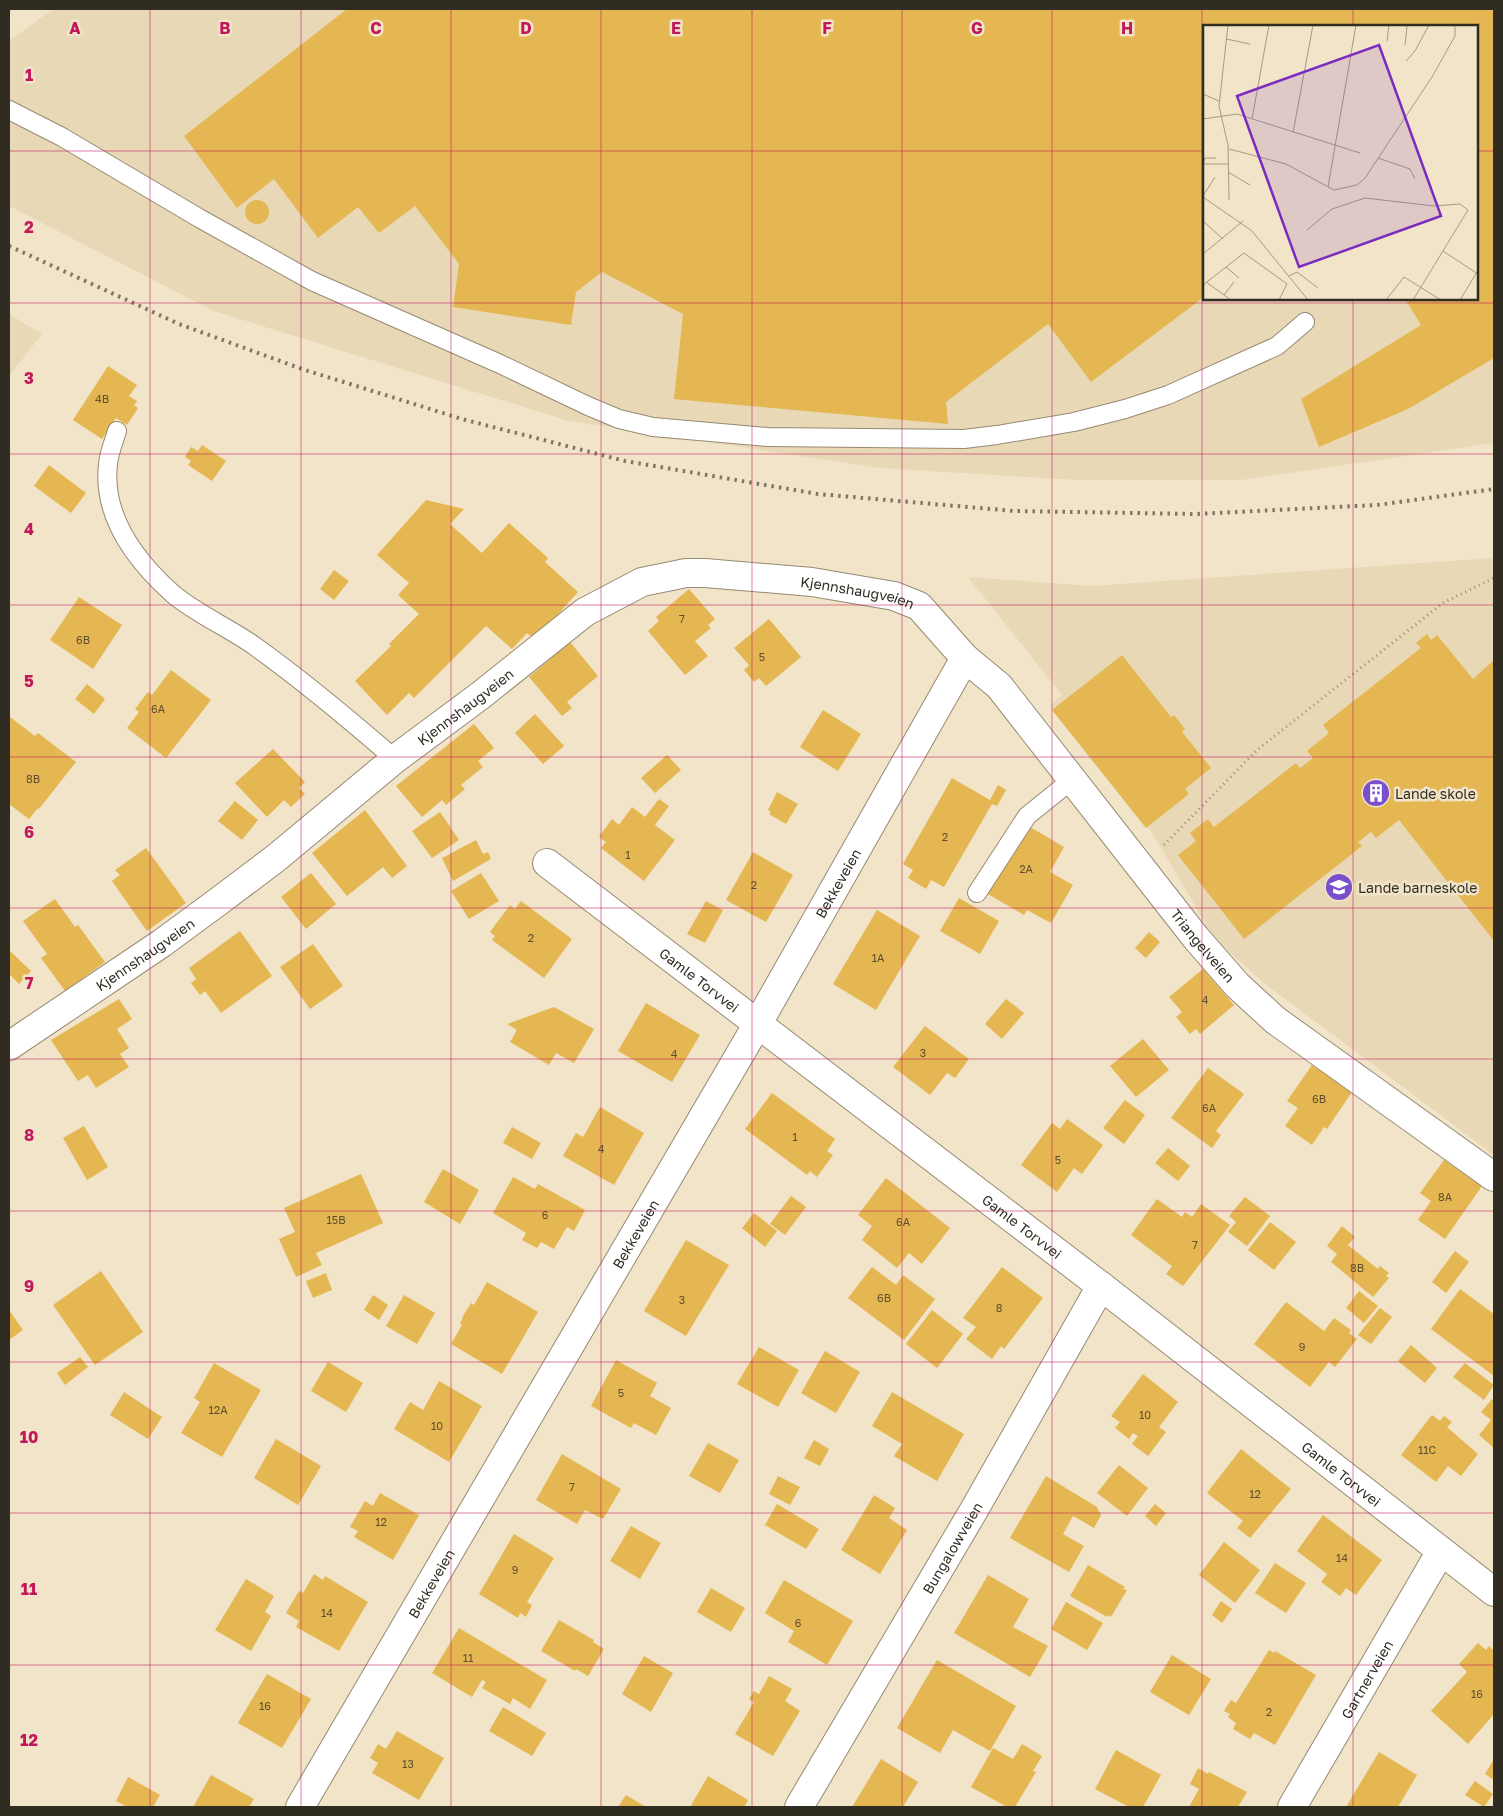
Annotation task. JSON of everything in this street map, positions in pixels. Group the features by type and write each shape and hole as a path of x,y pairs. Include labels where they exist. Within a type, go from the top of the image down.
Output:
{"street":[{"name":"Kjennshaugveien","path":"9,1046 162,943 226,896 276,858 395,759 482,695 585,612 619,592 642,582 686,573 742,576 812,582 894,596 919,606 965,658"},
{"name":"Triangelveien","path":"965,658 999,686 1143,871 1237,985 1275,1020 1494,1178"},
{"name":"Bekkeveien","path":"300,1807 757,1025 965,658"},
{"name":"Gamle Torvvei","path":"547,863 1101,1286 1494,1592"},
{"name":"Bungalowveien","path":"799,1807 969,1518 1101,1286"},
{"name":"Gartnerveien","path":"1292,1807 1441,1551"}],"lane":[{"path":"9,110 40,124 199,218 312,281 500,364 588,406 620,419 653,427 767,437 964,439 997,435 1074,422 1124,410 1168,395 1277,346 1305,322"},
{"path":"117,431 108,463 109,488 113,515 130,547 174,594 254,645 318,693 395,759"},
{"path":"977,893 1027,816 1073,779"}],"path":[{"path":"1143,871 1172,836 1257,750 1443,603 1494,578"}],"shaded area":[{"path":"53,9 1494,9 1494,443 1241,480 1077,480 880,468 569,421 214,311 9,206 9,41"},
{"path":"9,314 42,334 9,376"},
{"name":"Lande barneskole","path":"1494,558 1494,1155 1269,987 1215,940 1153,834 1050,706 1062,695 968,577 1092,586"}],"building":[{"path":"347,9 1491,9 1494,14 1494,358 1408,409 1319,447 1301,399 1421,325 1406,300 1478,300 1478,25 1203,25 1203,298 1091,382 1048,324 946,402 948,424 674,399 683,314 602,272 576,292 571,325 453,307 459,264 415,206 379,233 358,207 318,238 274,179 237,208 184,136"},
{"path":"257,200 266,203 269,212 266,221 257,224 248,221 245,212 248,203"},
{"path":"108,366 137,385 129,396 137,401 134,405 138,408 127,425 116,418 102,439 73,420"},
{"path":"202,445 226,461 212,481 188,465 191,461 185,457 191,447 198,451"},
{"path":"49,465 86,493 71,513 34,486"},
{"path":"426,500 464,509 450,524 482,553 509,523 548,558 545,562 578,592 535,640 527,633 512,649 486,626 414,698 409,693 387,715 355,681 391,646 389,644 419,614 398,595 409,583 377,555"},
{"path":"334,570 349,581 334,600 320,589"},
{"path":"689,589 715,619 708,625 711,628 695,641 708,656 685,675 648,631 659,621 656,617"},
{"path":"79,597 122,625 93,669 50,640"},
{"path":"769,619 801,657 766,686 759,678 754,682 744,670 749,665 734,648"},
{"name":"Lande skole","path":"1427,634 1431,640 1437,635 1473,679 1494,660 1494,941 1399,820 1376,838 1371,832 1358,842 1362,846 1244,939 1178,855 1196,841 1190,833 1208,819 1214,827 1296,763 1300,768 1313,758 1307,751 1329,733 1323,725 1421,648 1416,643"},
{"path":"570,642 598,676 567,702 572,708 562,716 529,677"},
{"path":"1122,655 1171,717 1174,715 1185,729 1182,732 1211,768 1185,789 1189,794 1146,828 1052,710"},
{"path":"171,670 211,700 166,758 127,728 139,712 135,709 148,692 152,695"},
{"path":"87,684 105,699 94,714 75,699"},
{"path":"823,710 861,734 838,771 800,747"},
{"path":"535,714 564,746 543,764 515,733"},
{"path":"10,717 35,736 38,733 76,762 29,819 9,804"},
{"path":"474,724 494,748 478,761 483,767 461,785 465,789 446,805 442,800 422,817 396,786"},
{"path":"273,749 305,782 299,788 305,794 291,807 284,800 267,817 235,783"},
{"path":"667,755 681,770 655,793 641,778"},
{"path":"952,778 990,800 998,785 1006,790 997,806 992,804 944,887 931,880 926,889 908,878 913,870 903,864"},
{"path":"777,792 798,804 786,824 769,814 771,812 768,810"},
{"path":"659,799 669,806 655,825 675,840 644,881 601,848 606,842 599,837 612,819 619,825 632,807 645,817"},
{"path":"235,801 258,820 242,840 218,821"},
{"path":"365,810 407,866 392,878 383,867 347,896 312,853"},
{"path":"440,812 459,840 432,858 412,831"},
{"path":"1025,824 1064,847 1050,872 1073,885 1051,923 1027,910 1024,915 986,893"},
{"path":"476,840 483,854 488,852 491,859 453,881 442,858"},
{"path":"146,848 186,903 147,931 112,881 120,875 115,870"},
{"path":"753,852 793,875 766,922 726,900"},
{"path":"311,873 336,904 306,929 281,897"},
{"path":"481,873 499,901 469,919 451,891"},
{"path":"959,898 999,921 980,954 940,931"},
{"path":"55,899 75,927 78,925 105,962 65,991 41,958 47,954 23,921"},
{"path":"521,901 572,939 544,978 492,940 495,936 490,932 510,905 515,909"},
{"path":"706,901 723,910 705,943 687,934"},
{"path":"877,910 920,936 876,1010 833,984"},
{"path":"240,931 272,976 221,1013 205,991 200,995 191,983 196,979 189,968"},
{"path":"1149,932 1160,942 1146,958 1135,948"},
{"path":"313,944 343,986 310,1009 280,967"},
{"path":"9,950 31,971 19,984 9,974"},
{"path":"1203,969 1234,1005 1200,1034 1196,1029 1190,1034 1176,1017 1182,1012 1169,997"},
{"path":"119,999 132,1019 117,1029 129,1048 120,1054 129,1067 96,1088 88,1075 78,1081 51,1040"},
{"path":"1006,999 1024,1013 1002,1039 985,1024"},
{"path":"646,1003 700,1035 672,1082 618,1051"},
{"path":"554,1007 594,1029 574,1063 556,1053 549,1065 510,1042 517,1030 507,1024"},
{"path":"925,1026 969,1059 955,1078 947,1073 930,1095 893,1067"},
{"path":"1143,1039 1169,1070 1136,1097 1110,1066"},
{"path":"1312,1065 1352,1092 1327,1129 1324,1127 1312,1145 1285,1126 1298,1108 1287,1101"},
{"path":"1208,1068 1244,1094 1216,1131 1221,1135 1212,1148 1171,1118"},
{"path":"772,1093 835,1139 827,1151 833,1155 817,1177 810,1171 807,1175 745,1129"},
{"path":"1125,1100 1145,1115 1124,1144 1103,1128"},
{"path":"600,1107 644,1133 614,1185 563,1156 576,1133 583,1137"},
{"path":"1067,1119 1103,1145 1082,1174 1074,1168 1057,1192 1021,1165 1052,1123 1060,1129"},
{"path":"84,1126 108,1167 87,1180 63,1138"},
{"path":"512,1127 541,1143 532,1159 503,1143"},
{"path":"1168,1148 1190,1166 1178,1181 1155,1163"},
{"path":"1444,1160 1482,1186 1445,1239 1418,1220 1431,1201 1420,1193"},
{"path":"443,1169 479,1190 460,1224 424,1202"},
{"path":"361,1174 383,1223 316,1253 322,1265 296,1277 279,1239 295,1232 284,1208"},
{"path":"513,1177 535,1189 538,1184 585,1210 574,1231 567,1227 554,1249 541,1242 537,1248 522,1240 526,1233 493,1213"},
{"path":"886,1178 950,1228 922,1264 909,1253 897,1268 862,1240 872,1226 858,1215"},
{"path":"791,1196 806,1207 785,1235 770,1224"},
{"path":"1245,1197 1270,1216 1247,1246 1228,1232 1236,1222 1229,1216"},
{"path":"1157,1199 1182,1217 1185,1212 1192,1217 1201,1204 1230,1225 1183,1286 1166,1274 1172,1266 1131,1235"},
{"path":"754,1213 777,1231 765,1247 742,1228"},
{"path":"1270,1222 1296,1242 1274,1270 1248,1250"},
{"path":"1342,1226 1355,1237 1348,1245 1378,1269 1380,1266 1389,1273 1386,1276 1389,1278 1373,1297 1331,1262 1337,1254 1327,1246"},
{"path":"686,1240 729,1265 686,1336 644,1311"},
{"path":"1455,1251 1469,1262 1446,1293 1432,1282"},
{"path":"872,1267 896,1285 903,1275 935,1299 904,1340 848,1298"},
{"path":"1002,1267 1043,1298 1004,1349 1001,1346 992,1359 966,1339 976,1327 963,1318"},
{"path":"101,1271 143,1332 95,1365 53,1305"},
{"path":"326,1273 332,1290 313,1298 306,1281"},
{"path":"487,1282 538,1312 502,1374 451,1344 462,1325 460,1324 464,1314 471,1303 474,1305"},
{"path":"1460,1289 1494,1314 1494,1376 1431,1329"},
{"path":"1359,1291 1378,1306 1364,1323 1346,1308"},
{"path":"373,1295 388,1305 379,1320 364,1310"},
{"path":"404,1295 435,1313 417,1344 386,1326"},
{"path":"1286,1302 1324,1331 1334,1318 1351,1330 1349,1333 1357,1339 1335,1367 1329,1362 1310,1387 1254,1344"},
{"path":"1380,1308 1392,1317 1371,1344 1358,1335"},
{"path":"9,1310 23,1330 9,1340"},
{"path":"932,1310 963,1334 937,1368 906,1344"},
{"path":"1411,1345 1437,1368 1425,1383 1398,1361"},
{"path":"759,1347 799,1370 778,1407 737,1384"},
{"path":"825,1351 860,1372 836,1413 801,1393"},
{"path":"80,1357 88,1367 65,1385 57,1373"},
{"path":"616,1360 657,1383 650,1396 671,1408 656,1435 634,1423 631,1428 591,1406"},
{"path":"328,1362 363,1383 346,1412 311,1391"},
{"path":"214,1363 261,1390 222,1457 181,1433 200,1402 194,1398"},
{"path":"1465,1363 1494,1385 1484,1400 1453,1377"},
{"path":"1143,1374 1178,1402 1159,1427 1166,1432 1148,1456 1132,1444 1138,1436 1133,1433 1129,1439 1115,1428 1120,1422 1111,1416"},
{"path":"439,1381 482,1406 449,1462 394,1429 410,1402 423,1410"},
{"path":"124,1392 162,1417 148,1439 110,1415"},
{"path":"892,1392 964,1434 937,1481 894,1456 902,1444 872,1426"},
{"path":"1492,1399 1494,1401 1494,1448 1479,1435 1491,1420 1481,1412"},
{"path":"1432,1415 1440,1421 1444,1416 1452,1422 1447,1427 1478,1454 1461,1476 1448,1466 1436,1482 1401,1455"},
{"path":"276,1439 321,1466 298,1505 254,1478"},
{"path":"814,1440 829,1449 820,1466 804,1458"},
{"path":"708,1443 739,1460 720,1493 689,1476"},
{"path":"1241,1449 1291,1489 1250,1538 1237,1528 1243,1521 1207,1493"},
{"path":"562,1454 621,1489 603,1519 585,1510 577,1524 536,1500"},
{"path":"1119,1465 1148,1488 1127,1516 1097,1493"},
{"path":"778,1476 800,1487 790,1505 769,1494"},
{"path":"1046,1476 1097,1507 1101,1515 1094,1528 1073,1516 1063,1534 1084,1546 1069,1572 1010,1538"},
{"path":"380,1493 419,1515 393,1560 354,1537 358,1531 350,1527 365,1501 373,1506"},
{"path":"874,1495 895,1508 889,1518 907,1530 880,1574 841,1550"},
{"path":"777,1504 819,1529 806,1549 765,1525"},
{"path":"1155,1504 1166,1513 1156,1526 1145,1516"},
{"path":"1323,1515 1382,1560 1356,1595 1346,1588 1340,1596 1321,1582 1327,1574 1297,1551"},
{"path":"631,1526 661,1543 640,1579 610,1561"},
{"path":"514,1534 554,1558 527,1602 532,1605 526,1617 520,1613 518,1618 479,1594"},
{"path":"1224,1542 1260,1570 1235,1603 1199,1575"},
{"path":"1275,1563 1306,1583 1286,1613 1255,1593"},
{"path":"1088,1565 1127,1590 1111,1617 1108,1615 1107,1617 1070,1596"},
{"path":"314,1574 323,1580 325,1576 368,1602 339,1651 296,1627 299,1621 286,1613 299,1591 303,1593"},
{"path":"988,1575 1029,1599 1013,1627 1048,1646 1030,1677 954,1633"},
{"path":"246,1579 274,1596 265,1612 271,1616 251,1651 215,1630"},
{"path":"784,1580 853,1621 827,1665 788,1642 794,1631 765,1613"},
{"path":"711,1588 745,1608 731,1632 697,1612"},
{"path":"1221,1601 1232,1609 1222,1623 1212,1615"},
{"path":"1066,1602 1103,1623 1087,1650 1051,1629"},
{"path":"559,1620 594,1640 593,1642 604,1649 588,1676 576,1669 575,1671 541,1651"},
{"path":"459,1628 547,1680 530,1709 513,1698 510,1704 482,1688 486,1682 482,1680 472,1697 432,1673"},
{"path":"1478,1643 1486,1650 1489,1646 1494,1651 1494,1714 1468,1744 1431,1711 1467,1672 1459,1664"},
{"path":"1269,1650 1274,1653 1275,1651 1316,1675 1275,1745 1254,1733 1250,1739 1233,1729 1236,1723 1228,1717 1230,1714 1224,1711 1231,1700 1236,1703"},
{"path":"1172,1655 1211,1679 1189,1715 1150,1692"},
{"path":"644,1656 673,1673 651,1712 622,1694"},
{"path":"937,1660 1016,1706 990,1751 953,1730 940,1753 897,1728"},
{"path":"267,1674 311,1699 282,1748 238,1723"},
{"path":"769,1676 792,1689 785,1701 800,1711 773,1756 735,1734 754,1702 749,1699 754,1691 759,1694"},
{"path":"503,1707 546,1733 532,1756 489,1731"},
{"path":"397,1731 444,1758 419,1800 372,1773 378,1763 370,1758 378,1744 386,1749"},
{"path":"1022,1744 1042,1756 1033,1771 1036,1772 1015,1807 1007,1807 971,1787 993,1748 1013,1759"},
{"path":"1116,1750 1161,1775 1143,1807 1129,1807 1095,1789"},
{"path":"1379,1752 1417,1775 1398,1807 1346,1807"},
{"path":"881,1759 918,1782 903,1807 852,1807"},
{"path":"1494,1759 1494,1780 1485,1774"},
{"path":"1198,1768 1247,1792 1238,1807 1189,1807 1199,1789 1190,1784"},
{"path":"211,1775 254,1799 249,1807 193,1807"},
{"path":"708,1776 748,1800 744,1807 690,1807"},
{"path":"128,1777 160,1795 153,1807 127,1807 116,1801"},
{"path":"1475,1781 1493,1794 1484,1807 1465,1795"},
{"path":"626,1795 646,1807 618,1807"}],"railway":[{"path":"9,246 179,324 302,369 462,419 625,461 818,494 1014,511 1196,514 1377,505 1494,489"}],"place":[{"name":"Lande skole","path":"1376,793"},
{"name":"Lande barneskole","path":"1339,887"}]}
